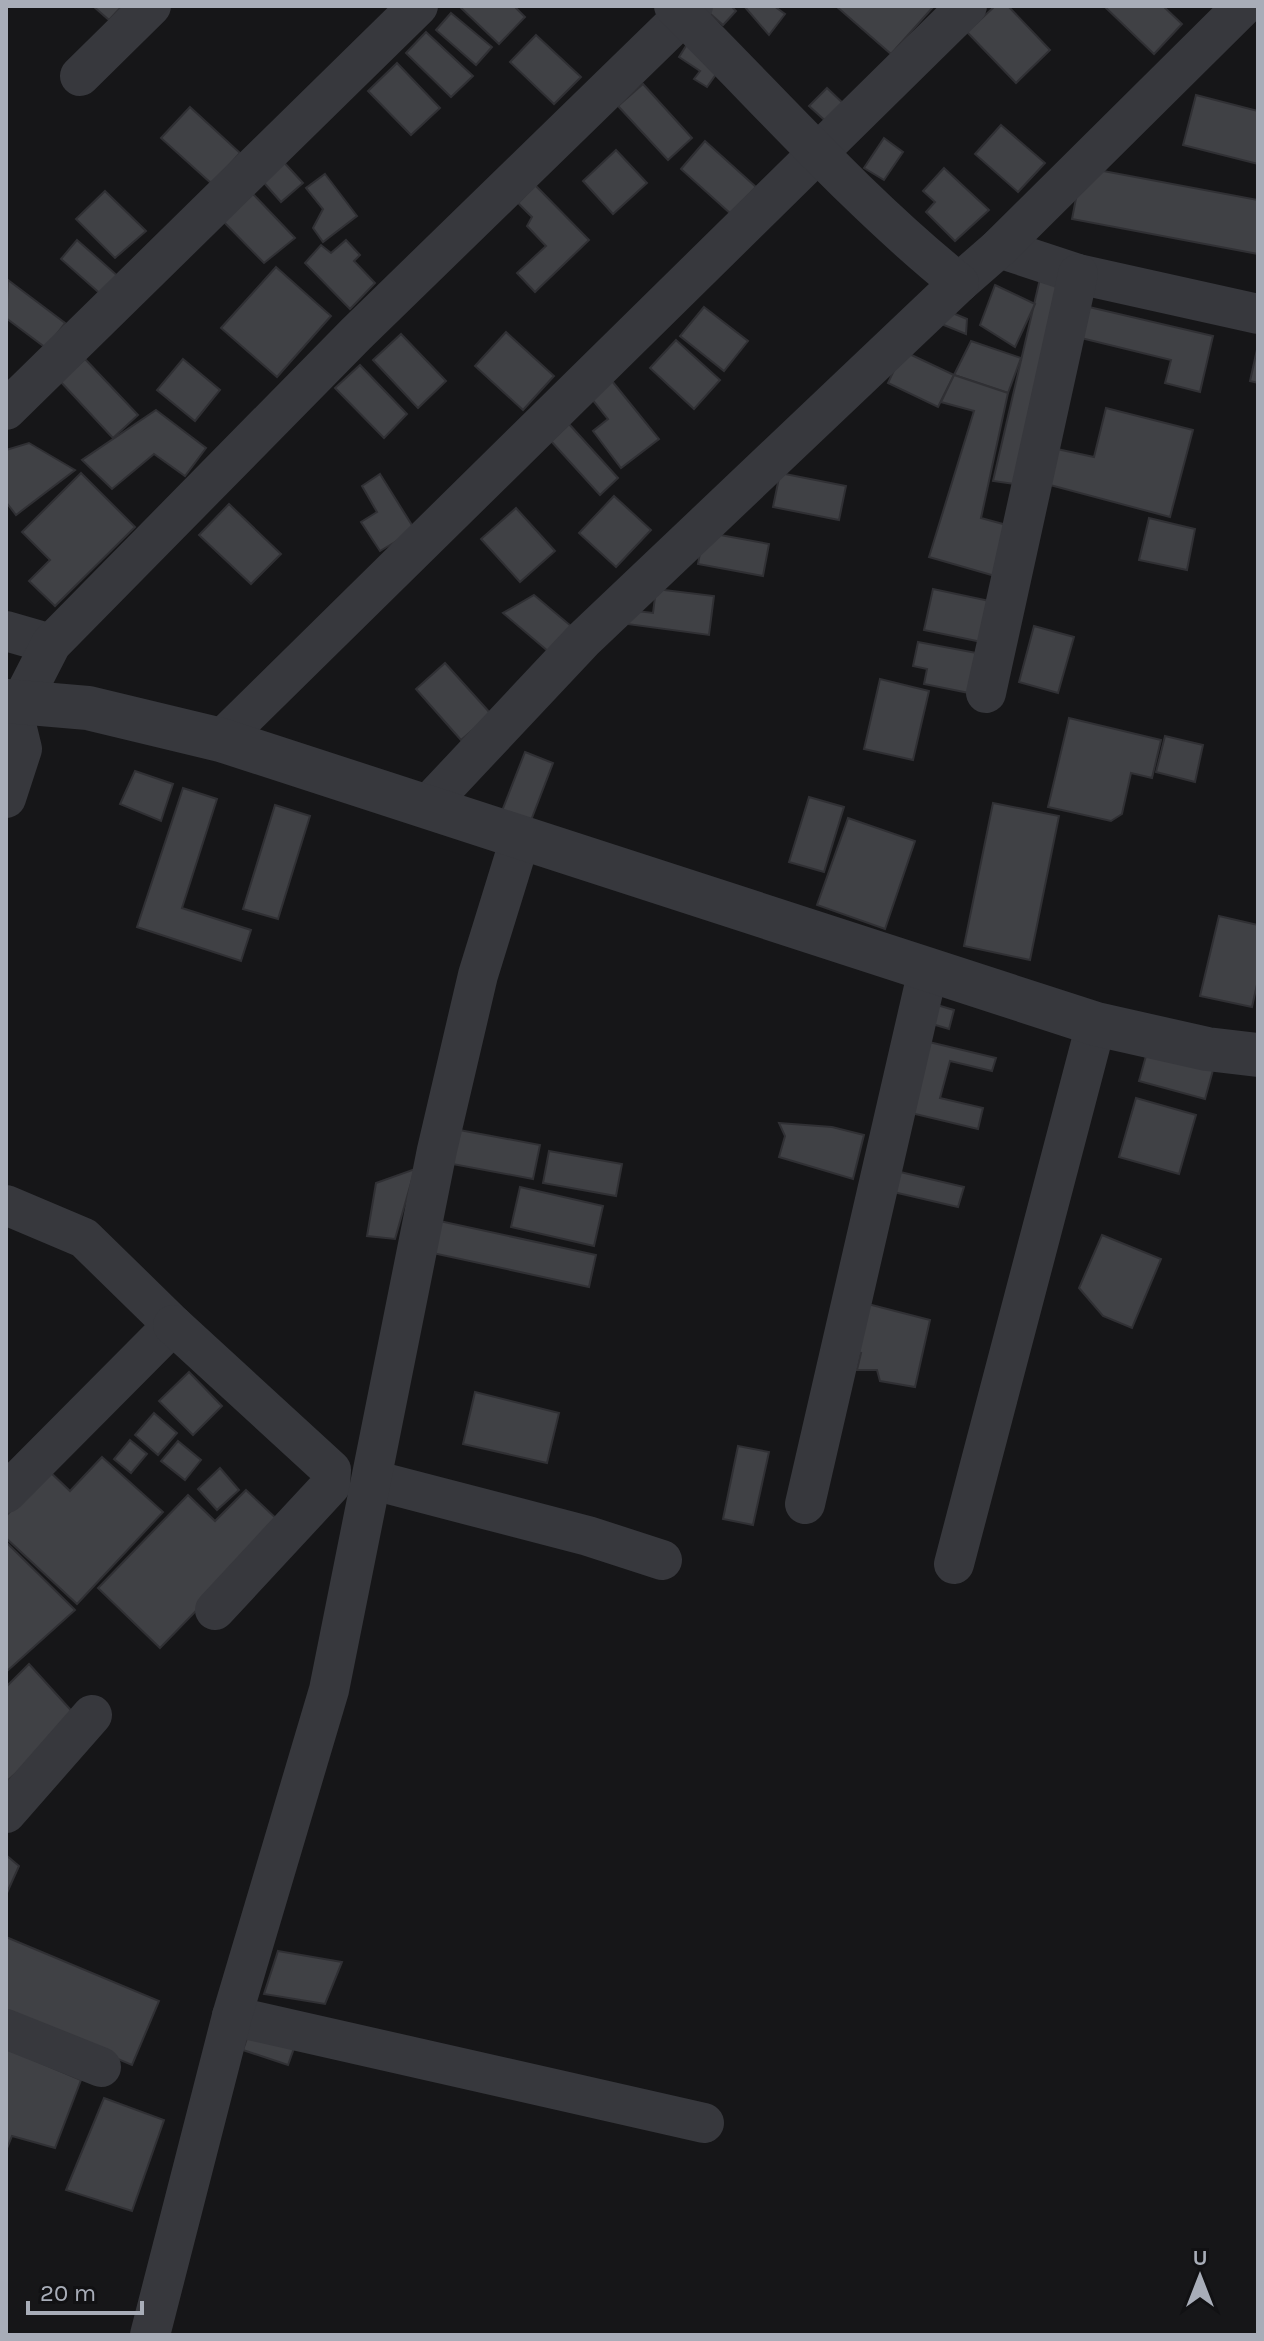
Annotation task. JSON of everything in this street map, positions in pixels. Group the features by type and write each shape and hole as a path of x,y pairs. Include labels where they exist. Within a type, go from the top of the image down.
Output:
{"street":[{"path":"80,76 151,6"},
{"path":"6,410 418,6"},
{"path":"221,740 967,6"},
{"path":"427,806 583,640 999,248 1243,6"},
{"path":"6,798 22,749 11,710 51,644 356,334 683,9 819,153 912,245 959,283"},
{"path":"999,248 1078,274 1258,314"},
{"path":"986,693 1078,274"},
{"path":"6,631 51,644"},
{"path":"11,710 36,701 88,708 221,740 1096,1024 1207,1049 1258,1055"},
{"path":"150,2335 232,2016 329,1690 437,1150 478,975 521,836"},
{"path":"805,1504 928,970"},
{"path":"954,1564 1096,1024"},
{"path":"6,1205 84,1238 173,1325 331,1470 330,1486 215,1610"},
{"path":"6,1493 173,1325"},
{"path":"373,1480 588,1536 662,1560"},
{"path":"6,1813 92,1715"},
{"path":"232,2016 704,2123"},
{"path":"6,2029 101,2067"}],"building":[{"path":"93,6 122,6 109,20"},
{"path":"459,6 514,6 525,17 499,44"},
{"path":"710,6 731,6 736,11 723,25 706,10"},
{"path":"744,6 774,6 785,14 769,35"},
{"path":"836,6 934,6 891,54"},
{"path":"995,6 1008,6 1050,50 1016,83 967,32"},
{"path":"1104,6 1163,6 1182,24 1154,54"},
{"path":"451,13 492,47 476,65 436,30"},
{"path":"426,32 473,76 451,97 406,53"},
{"path":"536,35 581,77 554,104 510,62"},
{"path":"691,38 719,70 707,87 694,79 700,71 679,57"},
{"path":"397,63 440,108 411,135 368,91"},
{"path":"643,84 692,138 668,160 618,106"},
{"path":"827,88 847,107 830,125 809,106"},
{"path":"1196,95 1258,111 1258,164 1183,145"},
{"path":"190,107 240,153 212,184 161,138"},
{"path":"1001,125 1045,163 1018,192 975,154"},
{"path":"884,138 903,152 884,180 864,168"},
{"path":"705,141 756,187 731,214 681,169"},
{"path":"616,150 647,183 613,214 583,181"},
{"path":"279,157 303,183 281,202 258,176"},
{"path":"1082,167 1258,200 1258,254 1072,219"},
{"path":"944,168 989,210 955,241 926,212 935,202 923,191"},
{"path":"325,174 357,216 323,242 313,228 323,209 306,188"},
{"path":"535,185 589,240 535,292 517,273 546,246 527,226 532,217 518,203"},
{"path":"105,191 146,231 115,258 76,219"},
{"path":"253,194 295,238 264,263 221,219"},
{"path":"77,240 120,278 104,297 61,259"},
{"path":"346,240 360,255 354,261 375,283 350,309 305,263 321,245 331,253"},
{"path":"276,267 331,316 277,377 221,328"},
{"path":"1042,270 1069,281 1021,485 993,481"},
{"path":"8,280 65,323 46,348 6,318"},
{"path":"995,285 1035,304 1015,347 980,325"},
{"path":"704,307 748,341 724,371 680,336"},
{"path":"1089,307 1213,336 1200,392 1165,383 1171,360 1081,338"},
{"path":"943,309 967,319 966,334 934,321"},
{"path":"506,332 554,376 523,410 475,366"},
{"path":"401,334 446,381 418,408 373,360"},
{"path":"676,340 720,380 694,409 650,368"},
{"path":"971,341 1021,358 1008,393 954,375"},
{"path":"1258,345 1258,383 1250,381"},
{"path":"903,351 954,375 938,407 888,383"},
{"path":"85,359 138,415 113,438 60,381"},
{"path":"183,359 220,390 195,421 157,390"},
{"path":"360,365 407,414 384,438 335,388"},
{"path":"954,375 1008,393 981,518 1014,527 995,576 929,557 974,411 941,402"},
{"path":"612,381 659,439 621,468 593,431 608,419 591,398"},
{"path":"1106,408 1193,430 1170,517 1050,485 1057,449 1094,457"},
{"path":"156,410 206,448 185,476 154,454 112,489 82,460"},
{"path":"569,424 618,478 600,495 551,441"},
{"path":"29,443 75,470 16,515 6,502 6,450"},
{"path":"81,473 135,527 55,606 29,581 50,560 22,532"},
{"path":"780,473 846,486 839,520 773,507"},
{"path":"380,474 415,530 380,551 361,522 377,512 362,486"},
{"path":"614,496 651,530 616,567 579,533"},
{"path":"229,504 281,554 251,584 199,535"},
{"path":"516,508 555,551 520,582 481,539"},
{"path":"1149,518 1195,529 1187,570 1139,560"},
{"path":"704,532 769,544 763,576 698,564"},
{"path":"656,589 714,596 709,635 627,624 629,610 653,613"},
{"path":"933,589 999,603 991,644 924,630"},
{"path":"534,595 571,626 549,652 503,613"},
{"path":"1034,626 1074,637 1058,693 1019,682"},
{"path":"918,642 982,654 974,694 924,684 927,669 913,666"},
{"path":"445,663 491,714 461,740 416,689"},
{"path":"880,679 929,691 913,760 864,749"},
{"path":"1069,718 1161,740 1152,778 1131,773 1122,814 1111,821 1048,807"},
{"path":"1165,736 1203,745 1195,782 1156,772"},
{"path":"525,752 553,763 530,823 502,811"},
{"path":"135,771 173,784 161,821 120,804"},
{"path":"183,788 217,799 182,908 251,930 241,961 137,927"},
{"path":"809,797 844,807 824,872 789,862"},
{"path":"993,803 1059,816 1030,960 964,946"},
{"path":"275,805 310,816 278,919 243,909"},
{"path":"848,818 915,841 885,929 817,905"},
{"path":"1219,916 1258,925 1258,980 1252,1007 1200,996"},
{"path":"937,1005 954,1010 949,1029 932,1024"},
{"path":"929,1042 996,1058 992,1071 950,1061 940,1098 983,1108 978,1129 911,1113"},
{"path":"1149,1045 1215,1063 1205,1099 1139,1081"},
{"path":"1136,1098 1196,1115 1179,1174 1119,1157"},
{"path":"779,1123 832,1127 864,1135 853,1179 779,1157 785,1136"},
{"path":"454,1129 540,1145 533,1179 447,1163"},
{"path":"549,1151 622,1164 616,1196 543,1183"},
{"path":"415,1169 395,1239 367,1236 376,1183"},
{"path":"896,1171 964,1187 958,1207 889,1191"},
{"path":"520,1187 603,1206 594,1246 511,1227"},
{"path":"435,1220 596,1255 589,1287 428,1252"},
{"path":"1102,1235 1161,1259 1132,1328 1103,1316 1079,1288"},
{"path":"864,1303 930,1320 915,1387 880,1381 877,1370 857,1370 861,1353 851,1350"},
{"path":"189,1372 222,1406 193,1435 159,1401"},
{"path":"475,1392 559,1413 547,1463 463,1444"},
{"path":"154,1413 177,1433 158,1455 135,1435"},
{"path":"130,1440 147,1454 131,1473 114,1459"},
{"path":"178,1441 201,1460 185,1480 161,1461"},
{"path":"738,1446 769,1452 753,1525 723,1519"},
{"path":"102,1457 163,1512 77,1604 6,1538 6,1516 48,1470 70,1491"},
{"path":"220,1468 239,1490 217,1510 198,1489"},
{"path":"246,1490 281,1523 160,1648 98,1588 188,1495 215,1521"},
{"path":"6,1542 75,1610 6,1672"},
{"path":"29,1664 78,1718 6,1782 6,1687"},
{"path":"6,1855 19,1866 6,1895"},
{"path":"6,1937 159,2001 132,2065 6,2012"},
{"path":"278,1951 342,1962 325,2004 264,1994"},
{"path":"253,2021 298,2037 288,2065 243,2050"},
{"path":"6,2048 81,2080 55,2148 12,2136 6,2151"},
{"path":"104,2098 164,2120 132,2211 66,2190"}]}
